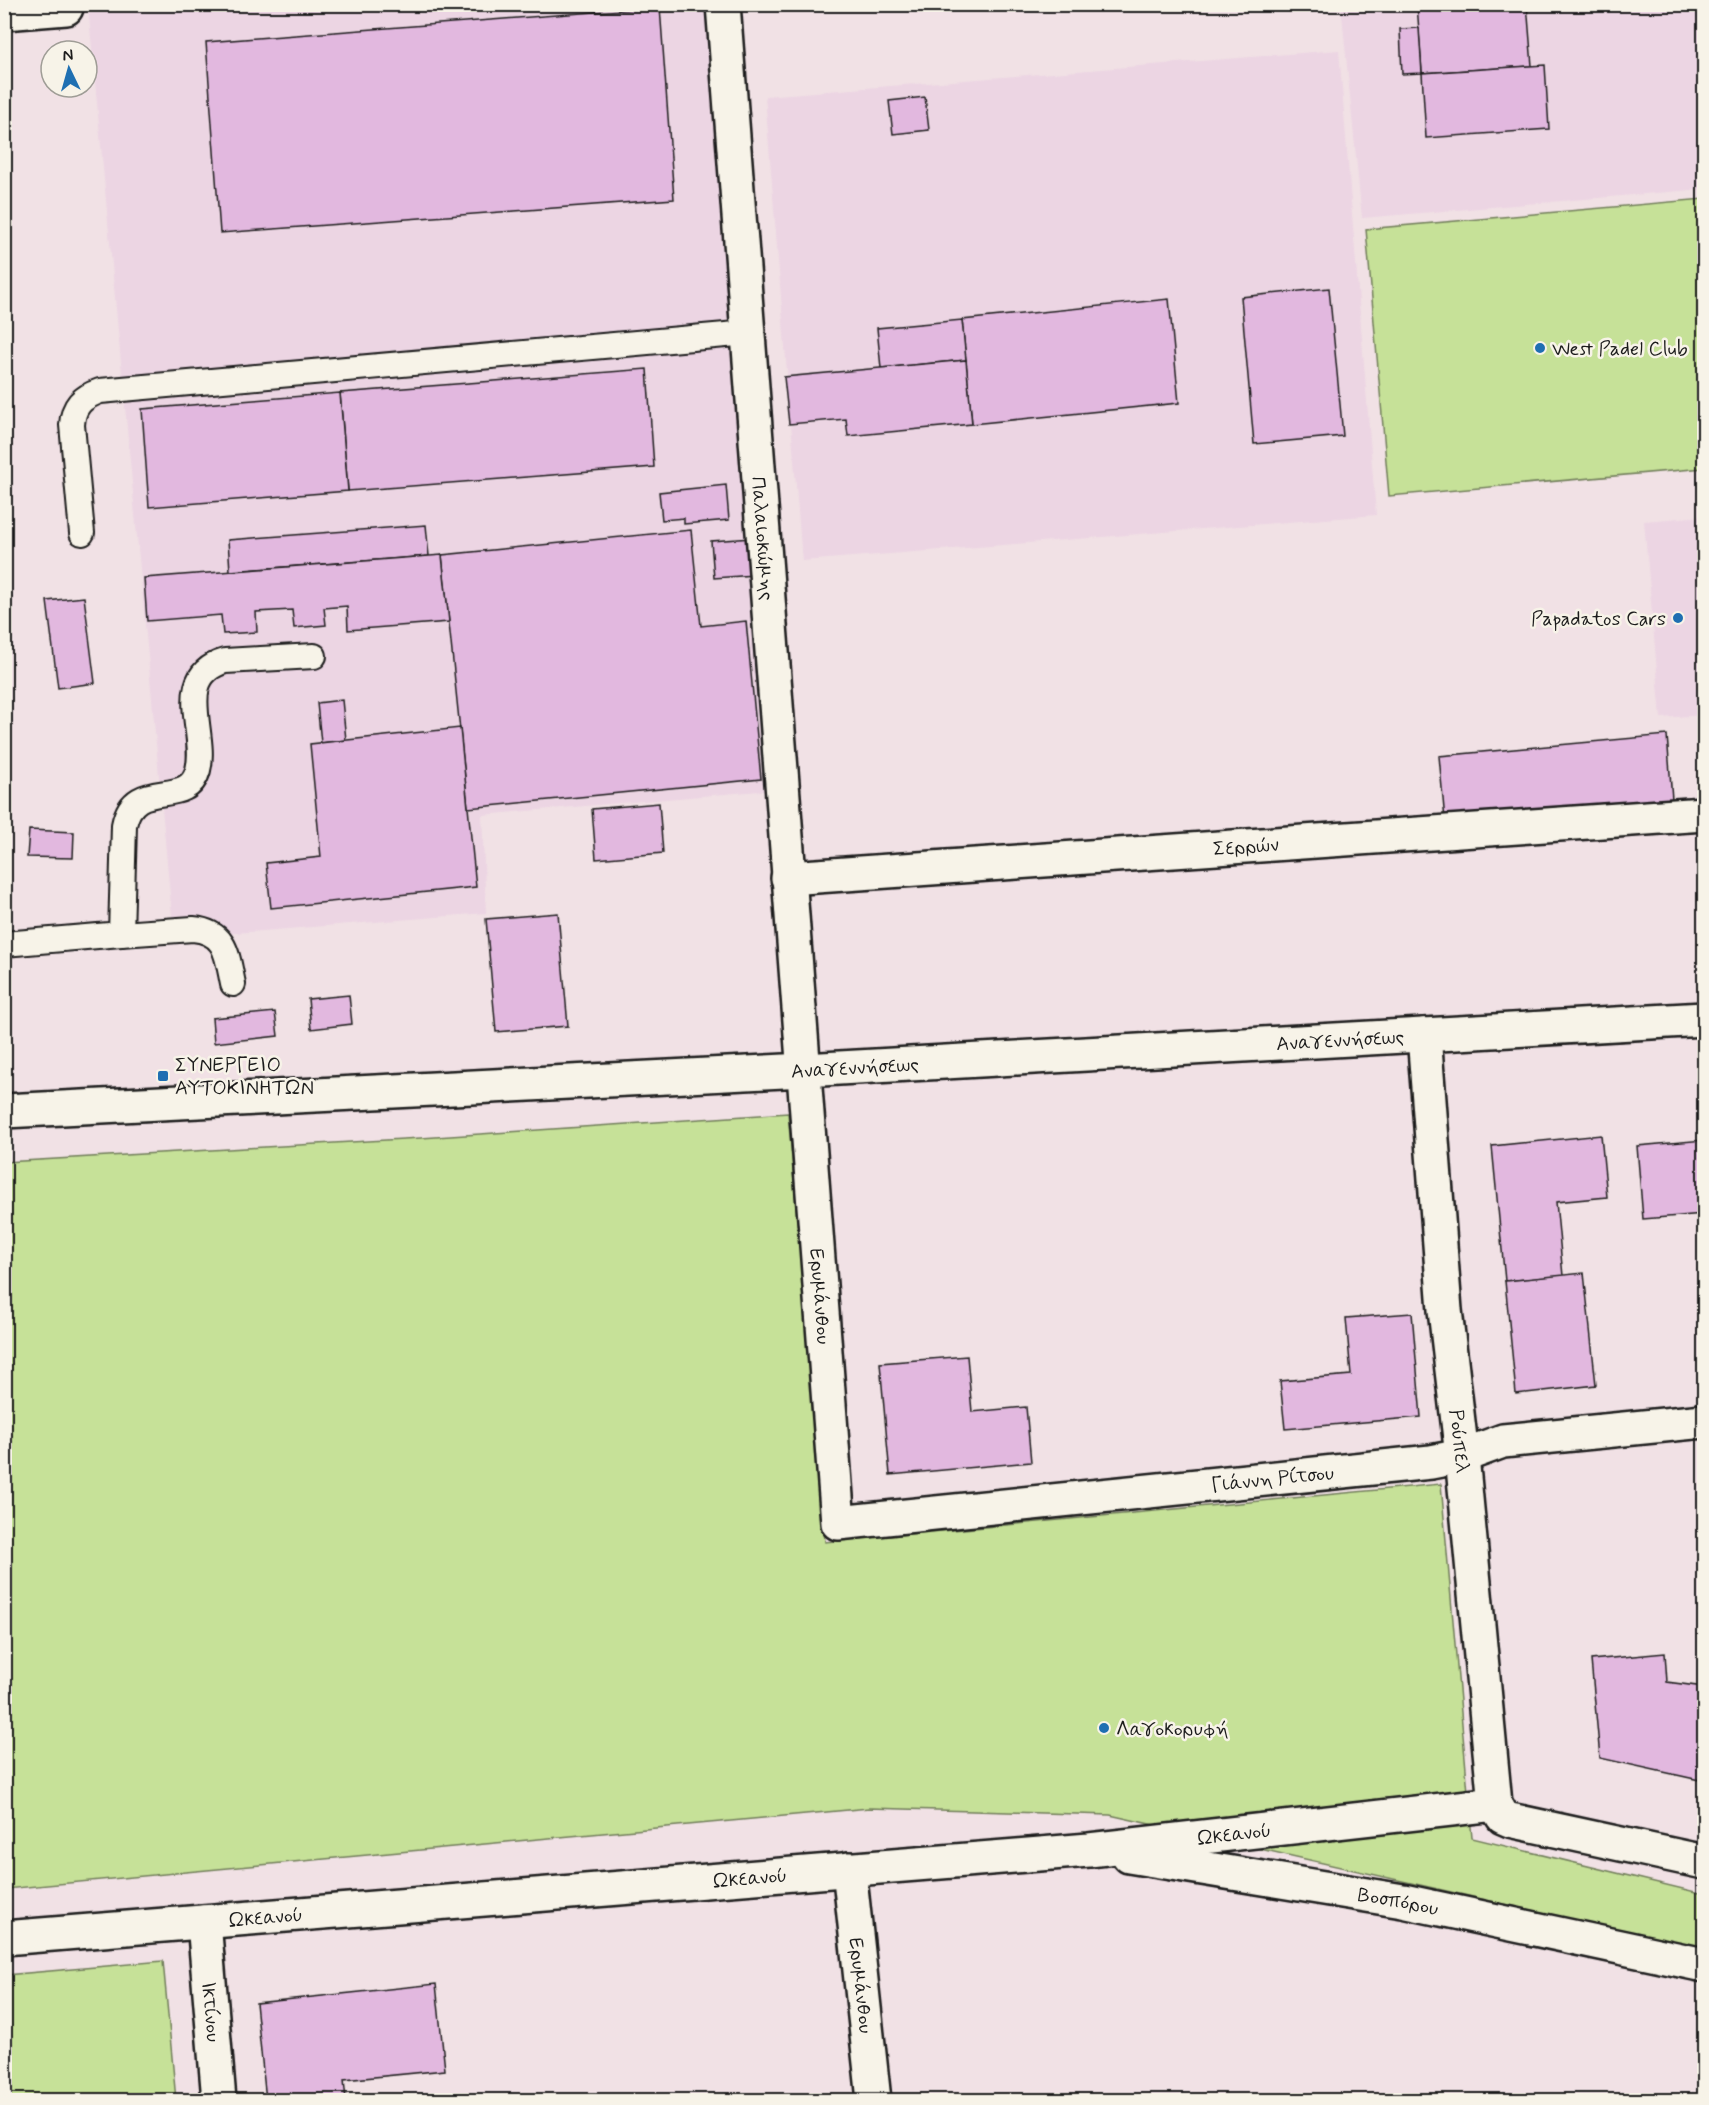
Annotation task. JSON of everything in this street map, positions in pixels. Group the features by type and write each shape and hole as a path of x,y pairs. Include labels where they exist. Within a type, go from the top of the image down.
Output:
{"street":[{"name":"Παλαιοκώμης","path":"723,4 804,1070"},
{"path":"4,13 66,8"},
{"name":"Σερρών","path":"788,878 1704,814"},
{"name":"Αναγεννήσεως","path":"4,1111 804,1070 1704,1018"},
{"name":"Ρούπελ","path":"1424,1035 1445,1310 1462,1456 1495,1804"},
{"name":"Ερυμάνθου","path":"804,1070 838,1523"},
{"name":"Γιάννη Ρίτσου","path":"838,1523 1431,1462 1462,1456 1503,1441 1704,1421"},
{"path":"1495,1804 1503,1817 1530,1825 1704,1862"},
{"name":"Ωκεανού","path":"4,1938 1089,1850 1495,1804"},
{"name":"Βοσπόρου","path":"1089,1850 1402,1901 1704,1965"},
{"name":"Ερυμάνθου","path":"849,1869 874,2100"},
{"name":"Ικτίνου","path":"204,1922 219,2100"}],"lane":[{"path":"82,533 72,425 73,413 79,402 88,395 100,391 748,333"},
{"path":"121,934 126,813 142,797 182,790 192,782 198,771 200,760 196,694 197,683 203,672 213,664 225,662 314,656"},
{"path":"4,944 121,934 204,930 215,935 222,943 233,984"}],"shaded area":[{"path":"88,5 710,5 771,790 482,815 486,913 174,938 97,99 99,99 99,39 91,39"},
{"path":"1341,5 1704,5 1704,189 1362,218"},
{"path":"1339,50 1376,515 802,561 765,96"},
{"name":"Papadatos Cars","path":"1704,516 1704,715 1661,718 1644,521"}],"green space":[{"name":"West Padel Club","path":"1704,199 1704,468 1389,496 1366,229"},
{"path":"788,1113 825,1542 1441,1484 1472,1838 1704,1894 1704,1949 1110,1815 869,1808 5,1889 5,1162 421,1138"},
{"path":"163,1961 176,2100 5,2100 5,1975"}],"building":[{"path":"1417,4 1527,4 1532,66 1422,73"},
{"path":"660,7 674,199 220,233 206,42"},
{"path":"1419,28 1422,73 1402,74 1400,29"},
{"path":"1545,65 1549,129 1426,138 1422,73"},
{"path":"925,97 929,130 893,134 889,101"},
{"path":"1329,288 1343,436 1254,444 1241,297"},
{"path":"1169,299 1179,403 972,424 962,320"},
{"path":"962,320 966,360 881,368 877,328"},
{"path":"966,360 972,424 848,436 846,419 789,424 784,377"},
{"path":"647,369 654,467 348,491 340,393"},
{"path":"340,393 348,491 149,507 142,409"},
{"path":"726,485 729,520 684,524 684,518 662,520 659,492"},
{"path":"426,525 429,556 230,571 228,540"},
{"path":"691,530 701,626 746,621 761,779 468,808 442,555"},
{"path":"752,538 754,575 714,578 711,541"},
{"path":"442,555 449,622 348,630 347,606 324,608 326,625 294,628 292,610 256,612 257,632 223,634 221,615 147,621 144,578"},
{"path":"84,597 95,683 58,688 47,601"},
{"path":"342,700 346,740 321,743 317,703"},
{"path":"460,728 476,887 271,908 266,863 321,857 310,744"},
{"path":"1667,735 1672,799 1445,820 1439,756"},
{"path":"659,803 663,853 596,859 592,809"},
{"path":"29,830 74,832 73,858 27,857"},
{"path":"558,913 568,1026 496,1032 486,919"},
{"path":"349,995 352,1024 311,1029 308,999"},
{"path":"275,1012 278,1036 214,1043 212,1018"},
{"path":"1601,1135 1607,1197 1556,1202 1563,1276 1505,1281 1492,1146"},
{"path":"1704,1140 1704,1214 1643,1219 1637,1146"},
{"path":"1584,1273 1596,1385 1516,1394 1505,1281"},
{"path":"1412,1313 1421,1417 1285,1429 1280,1381 1351,1375 1346,1318"},
{"path":"967,1356 972,1412 1026,1407 1031,1462 890,1475 880,1363"},
{"path":"1665,1653 1667,1682 1704,1687 1704,1781 1600,1758 1591,1660"},
{"path":"436,1984 445,2070 344,2080 346,2100 266,2100 256,2003"}],"place":[{"name":"West Padel Club","path":"1540,348"},
{"name":"Papadatos Cars","path":"1678,618"},
{"name":"ΣΥΝΕΡΓΕΙΟ ΑΥΤΟΚΙΝΗΤΩΝ","path":"163,1076"},
{"name":"Λαγοκορυφή","path":"1104,1728"}]}
